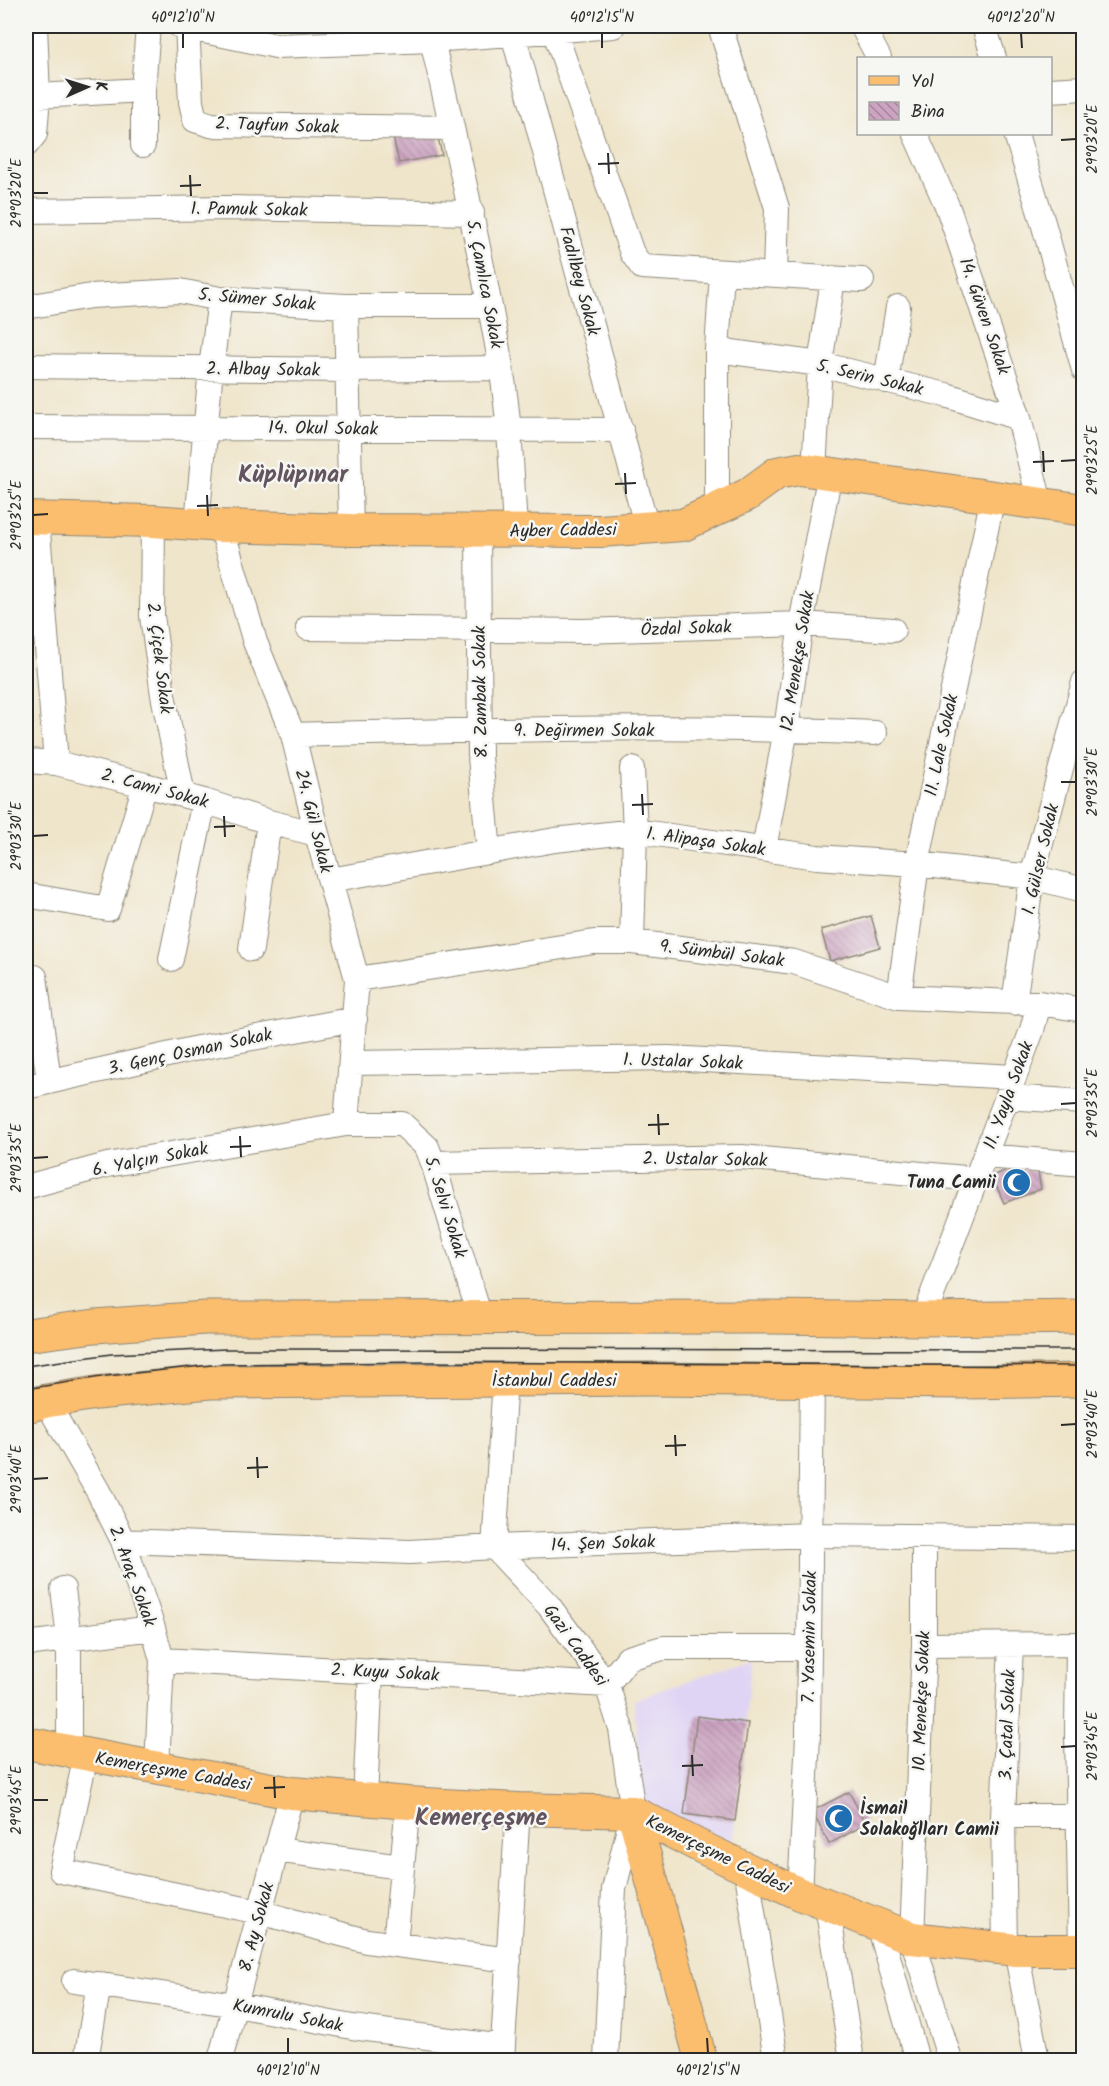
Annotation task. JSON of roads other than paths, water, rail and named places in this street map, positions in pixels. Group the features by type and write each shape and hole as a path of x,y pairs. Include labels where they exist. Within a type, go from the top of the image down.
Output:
{"highway":[{"path":"26,1335 95,1326 205,1318 923,1319 1083,1317"},
{"name":"İstanbul Caddesi","path":"36,1403 155,1386 210,1382 1083,1380"}],"main road":[{"name":"Ayber Caddesi","path":"31,518 153,520 209,525 351,530 600,531 683,525 747,495 777,473 799,469 1083,510"},
{"name":"Kemerçeşme Caddesi","path":"26,1743 292,1793 408,1803 633,1812 814,1899 912,1938 1010,1950 1082,1950"},
{"name":"Gazi Caddesi","path":"633,1812 700,2061"}],"street":[{"path":"143,145 143,90 148,26"},
{"path":"185,26 276,46 432,40 613,26"},
{"name":"2. Tayfun Sokak","path":"185,26 191,102 195,120 211,125 452,128"},
{"path":"720,26 777,208 775,275"},
{"path":"862,26 878,57"},
{"path":"984,26 994,57"},
{"path":"570,28 632,253 642,267 862,280"},
{"name":"Fadılbey Sokak","path":"513,34 647,528"},
{"path":"29,137 38,96 32,37"},
{"name":"5. Çamlıca Sokak","path":"432,40 472,213 501,368 509,430 515,531"},
{"path":"1052,90 1083,88"},
{"path":"38,96 143,90"},
{"name":"14. Güven Sokak","path":"915,135 948,208 1019,418 1041,503"},
{"path":"1016,135 1083,370"},
{"name":"1. Pamuk Sokak","path":"26,211 229,208 472,213"},
{"path":"717,510 717,350 722,272"},
{"name":"12. Menekşe Sokak","path":"764,849 786,729 822,472 820,364 834,279"},
{"name":"5. Sümer Sokak","path":"26,307 91,296 180,291 220,299 346,306 489,306"},
{"path":"209,525 205,426 220,299"},
{"path":"346,306 351,530"},
{"path":"886,381 898,307"},
{"name":"5. Serin Sokak","path":"717,350 820,364 946,395 1019,418"},
{"name":"2. Albay Sokak","path":"26,366 348,370 501,368"},
{"name":"14. Okul Sokak","path":"26,427 205,426 621,430"},
{"name":"11. Lale Sokak","path":"899,997 917,864 993,496"},
{"path":"31,518 56,763"},
{"name":"2. Çiçek Sokak","path":"153,520 152,616 163,695 194,798"},
{"name":"24. Gül Sokak","path":"209,525 293,735 317,834 357,979 346,1124"},
{"name":"8. Zambak Sokak","path":"478,531 479,730 489,852"},
{"name":"Özdal Sokak","path":"308,628 583,632 801,624 893,630"},
{"name":"1. Gülser Sokak","path":"1014,1002 1032,877 1083,682"},
{"name":"9. Değirmen Sokak","path":"293,735 479,730 786,729 875,733"},
{"name":"2. Cami Sokak","path":"26,761 56,763 145,785 317,834"},
{"path":"632,769 635,831 632,942"},
{"path":"26,895 108,909 145,785"},
{"path":"171,958 194,798"},
{"path":"251,950 269,822"},
{"name":"1. Alipaşa Sokak","path":"330,880 555,840 635,831 817,857 917,864 1032,877 1083,891"},
{"name":"9. Sümbül Sokak","path":"357,979 594,942 632,942 794,962 899,997 1039,1003 1083,1010"},
{"path":"35,977 49,1081"},
{"name":"11. Yayla Sokak","path":"923,1319 1032,1030 1039,1003"},
{"name":"3. Genç Osman Sokak","path":"26,1087 198,1048 355,1019"},
{"name":"1. Ustalar Sokak","path":"352,1063 669,1058 1011,1087 1083,1102"},
{"name":"5. Selvi Sokak","path":"346,1124 402,1124 427,1147 480,1317"},
{"name":"6. Yalçın Sokak","path":"26,1187 107,1165 346,1124"},
{"path":"985,1156 1083,1164"},
{"name":"2. Ustalar Sokak","path":"433,1162 742,1157 975,1179"},
{"path":"494,1547 505,1380"},
{"name":"7. Yasemin Sokak","path":"812,1381 808,1736 814,1899 852,2061"},
{"name":"2. Araç Sokak","path":"36,1403 98,1491 123,1541 153,1628 162,1660 157,1767"},
{"name":"14. Şen Sokak","path":"123,1541 410,1552 811,1535 1083,1538"},
{"name":"10. Menekşe Sokak","path":"924,1536 924,1645 912,1938 950,2061"},
{"name":"Gazi Caddesi","path":"494,1547 549,1606 607,1685 621,1729 633,1812"},
{"path":"63,1589 78,1753 61,1871 259,1912 367,1941 509,1960"},
{"path":"26,1644 153,1628"},
{"path":"924,1645 1081,1644 1077,1733 1082,1950"},
{"name":"3. Çatal Sokak","path":"1011,1645 1003,1816 1010,1950 1037,2061"},
{"path":"607,1685 628,1658 663,1648 809,1648"},
{"name":"2. Kuyu Sokak","path":"162,1660 607,1685"},
{"path":"365,1800 371,1671"},
{"name":"8. Ay Sokak","path":"220,2061 292,1793"},
{"path":"395,1945 408,1803"},
{"path":"503,2054 518,1809"},
{"path":"606,2061 614,1889 633,1812"},
{"path":"1003,1816 1079,1816"},
{"path":"276,1850 401,1867"},
{"path":"746,1867 776,2061"},
{"path":"879,1925 917,2061"},
{"name":"Kumrulu Sokak","path":"74,1981 236,2005 503,2054"},
{"path":"86,2061 99,1984"}],"tram line":[{"path":"26,1366 111,1354 226,1349 1084,1350"},
{"path":"26,1389 107,1376 221,1364 429,1362 1084,1366"}],"place":[{"name":"Tuna Camii","path":"1017,1182"},
{"name":"İsmail Solakoğlları Camii","path":"839,1818"}],"district":[{"name":"Küplüpınar","path":"293,474"},
{"name":"Kemerçeşme","path":"481,1817"}]}
